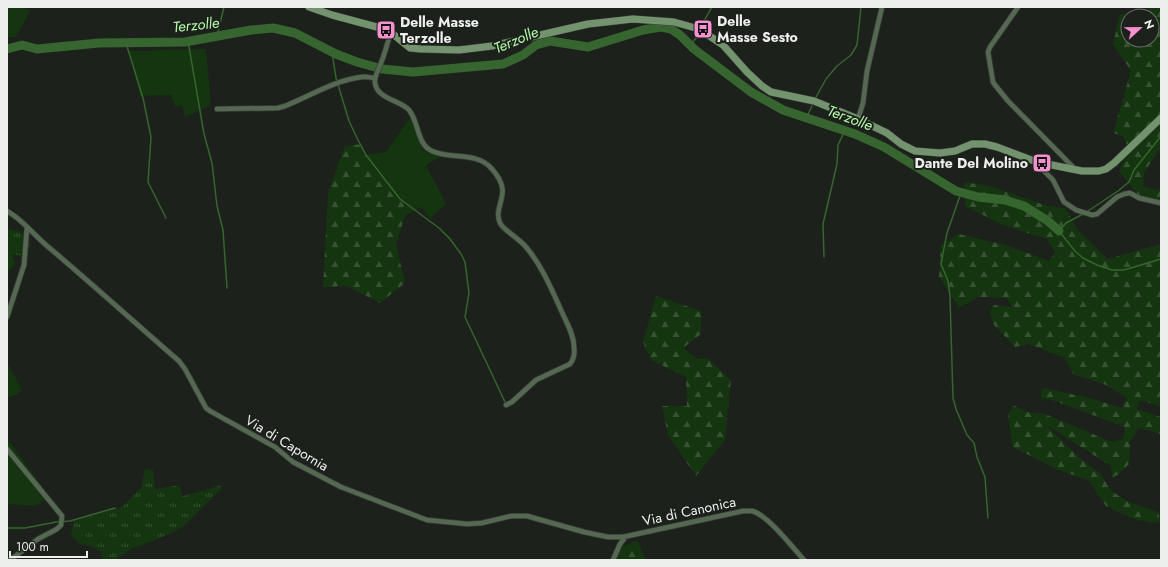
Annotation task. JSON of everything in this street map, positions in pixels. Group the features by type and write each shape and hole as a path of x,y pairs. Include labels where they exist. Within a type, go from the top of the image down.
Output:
{"street":[{"path":"309,7 332,15 391,31 410,48 458,50 492,46 588,24 633,20 674,22 699,28 711,36 723,45 762,86 771,92 814,102 858,118 887,134 901,144 915,150 940,153 955,151 972,144 985,144 997,146 1037,162 1093,172 1106,169 1125,154 1161,118"},
{"path":"858,118 863,103 866,77 882,7"},
{"path":"1018,7 988,52 993,82 1008,101 1076,170"},
{"path":"391,31 382,62 375,77 375,85 379,92 406,108 411,113 422,140 430,151 475,159 491,167 503,187 499,212 500,224 526,246 538,264 572,333 574,353 570,364 536,380 512,402 506,405"},
{"path":"217,109 278,108 328,87 353,79 364,76 375,77"},
{"path":"1037,162 1038,166 1053,180 1064,202 1076,210 1092,215 1097,214 1117,197 1130,193 1139,198 1161,203"},
{"name":"Via di Capornia","path":"7,211 17,217 34,236 71,266 178,361 185,370 206,408 275,447 293,462 341,487 427,520 467,524 482,523 511,516 526,516 584,532 608,536"},
{"path":"7,317 24,265 27,227"},
{"path":"7,449 62,516 62,522 57,529 38,539 10,560"},
{"name":"Via di Canonica","path":"608,536 623,537 743,511 753,511 769,522 804,560"},
{"path":"614,560 620,544 624,539 623,537"}],"green space":[{"path":"7,7 17,7 31,10 16,37 7,38"},
{"path":"1161,7 1161,147 1144,173 1143,186 1157,190 1161,188 1161,207 1140,197 1119,171 1129,149 1123,136 1113,133 1131,71 1113,44 1120,14 1120,48 1160,48 1160,8 1150,8"},
{"path":"206,49 211,105 185,117 182,105 175,106 171,95 140,96 129,51"},
{"path":"410,118 423,151 440,157 426,165 446,204 430,219 422,207 415,206 406,193 370,165 365,155 386,152"},
{"path":"362,144 370,165 406,193 415,206 422,207 405,215 396,245 405,283 380,303 347,286 323,287 328,193 345,146"},
{"path":"964,182 990,186 1048,206 1065,208 1078,230 1108,259 1161,244 1161,407 1139,401 1137,409 1161,417 1161,434 1139,428 1130,443 1129,464 1119,474 1112,478 1111,466 1045,424 1080,458 1101,474 1111,491 1129,502 1158,512 1161,523 1136,520 1106,506 1088,480 1058,470 1013,447 1008,416 1013,405 1027,412 1045,414 1112,442 1123,439 1125,427 1055,401 1040,397 1043,388 1090,398 1122,408 1127,398 1106,385 1073,374 1065,358 1028,344 1015,347 994,325 989,312 994,305 1012,307 1007,298 979,297 959,308 939,277 941,245 959,234 1009,246 1049,261 1055,252 1047,239 1003,225 965,206"},
{"path":"7,229 18,231 30,238 28,257 12,254 15,264 7,272"},
{"path":"656,296 701,311 701,334 683,348 698,359 707,358 731,380 725,440 696,476 668,435 662,406 687,406 686,377 651,360 643,342"},
{"path":"9,366 22,391 7,398 7,367"},
{"path":"7,438 50,497 35,506 7,504"},
{"path":"145,469 153,470 155,489 180,485 182,496 204,491 220,485 222,488 185,525 170,534 131,549 115,560 103,560 101,552 91,546 80,544 71,536 74,521 122,507 141,488"},
{"path":"637,540 646,560 617,560 621,548"}],"waterway":[{"path":"217,36 224,7"},
{"path":"700,28 712,7"},
{"path":"815,99 826,79 837,66 851,55 857,45 861,7"},
{"name":"Terzolle","path":"7,49 22,45 37,49 99,43 185,42 251,30 273,28 295,33 336,54 357,62 382,69 413,72 503,64 523,55 536,45 550,41 588,47 643,30 661,27 671,29 680,35 694,49 751,92 783,110 855,134 884,147 956,191 978,197 1005,200 1024,206 1048,221 1059,231"},
{"path":"690,45 697,37 699,31"},
{"path":"188,41 204,134 212,163 217,206 223,230 227,288"},
{"path":"126,43 143,98 151,137 148,182 166,218"},
{"path":"332,52 336,78 349,121 366,155 400,199 439,228 450,239 465,262 469,293 465,317 505,402"},
{"path":"806,118 812,106"},
{"path":"824,257 823,224 837,164 838,145 845,130"},
{"path":"1088,211 1129,182 1134,170 1161,136"},
{"path":"961,193 947,233 941,264 948,281 950,297 953,398 967,435 974,443 977,457 985,477 988,518"},
{"path":"1083,214 1066,223 1059,231 1075,251 1083,258 1112,270 1124,270 1161,259"},
{"path":"7,528 25,528 70,521 115,508"}],"place":[{"name":"Delle Masse Sesto","path":"703,29"},
{"name":"Delle Masse Terzolle","path":"386,30"},
{"name":"Dante Del Molino","path":"1042,163"}]}
